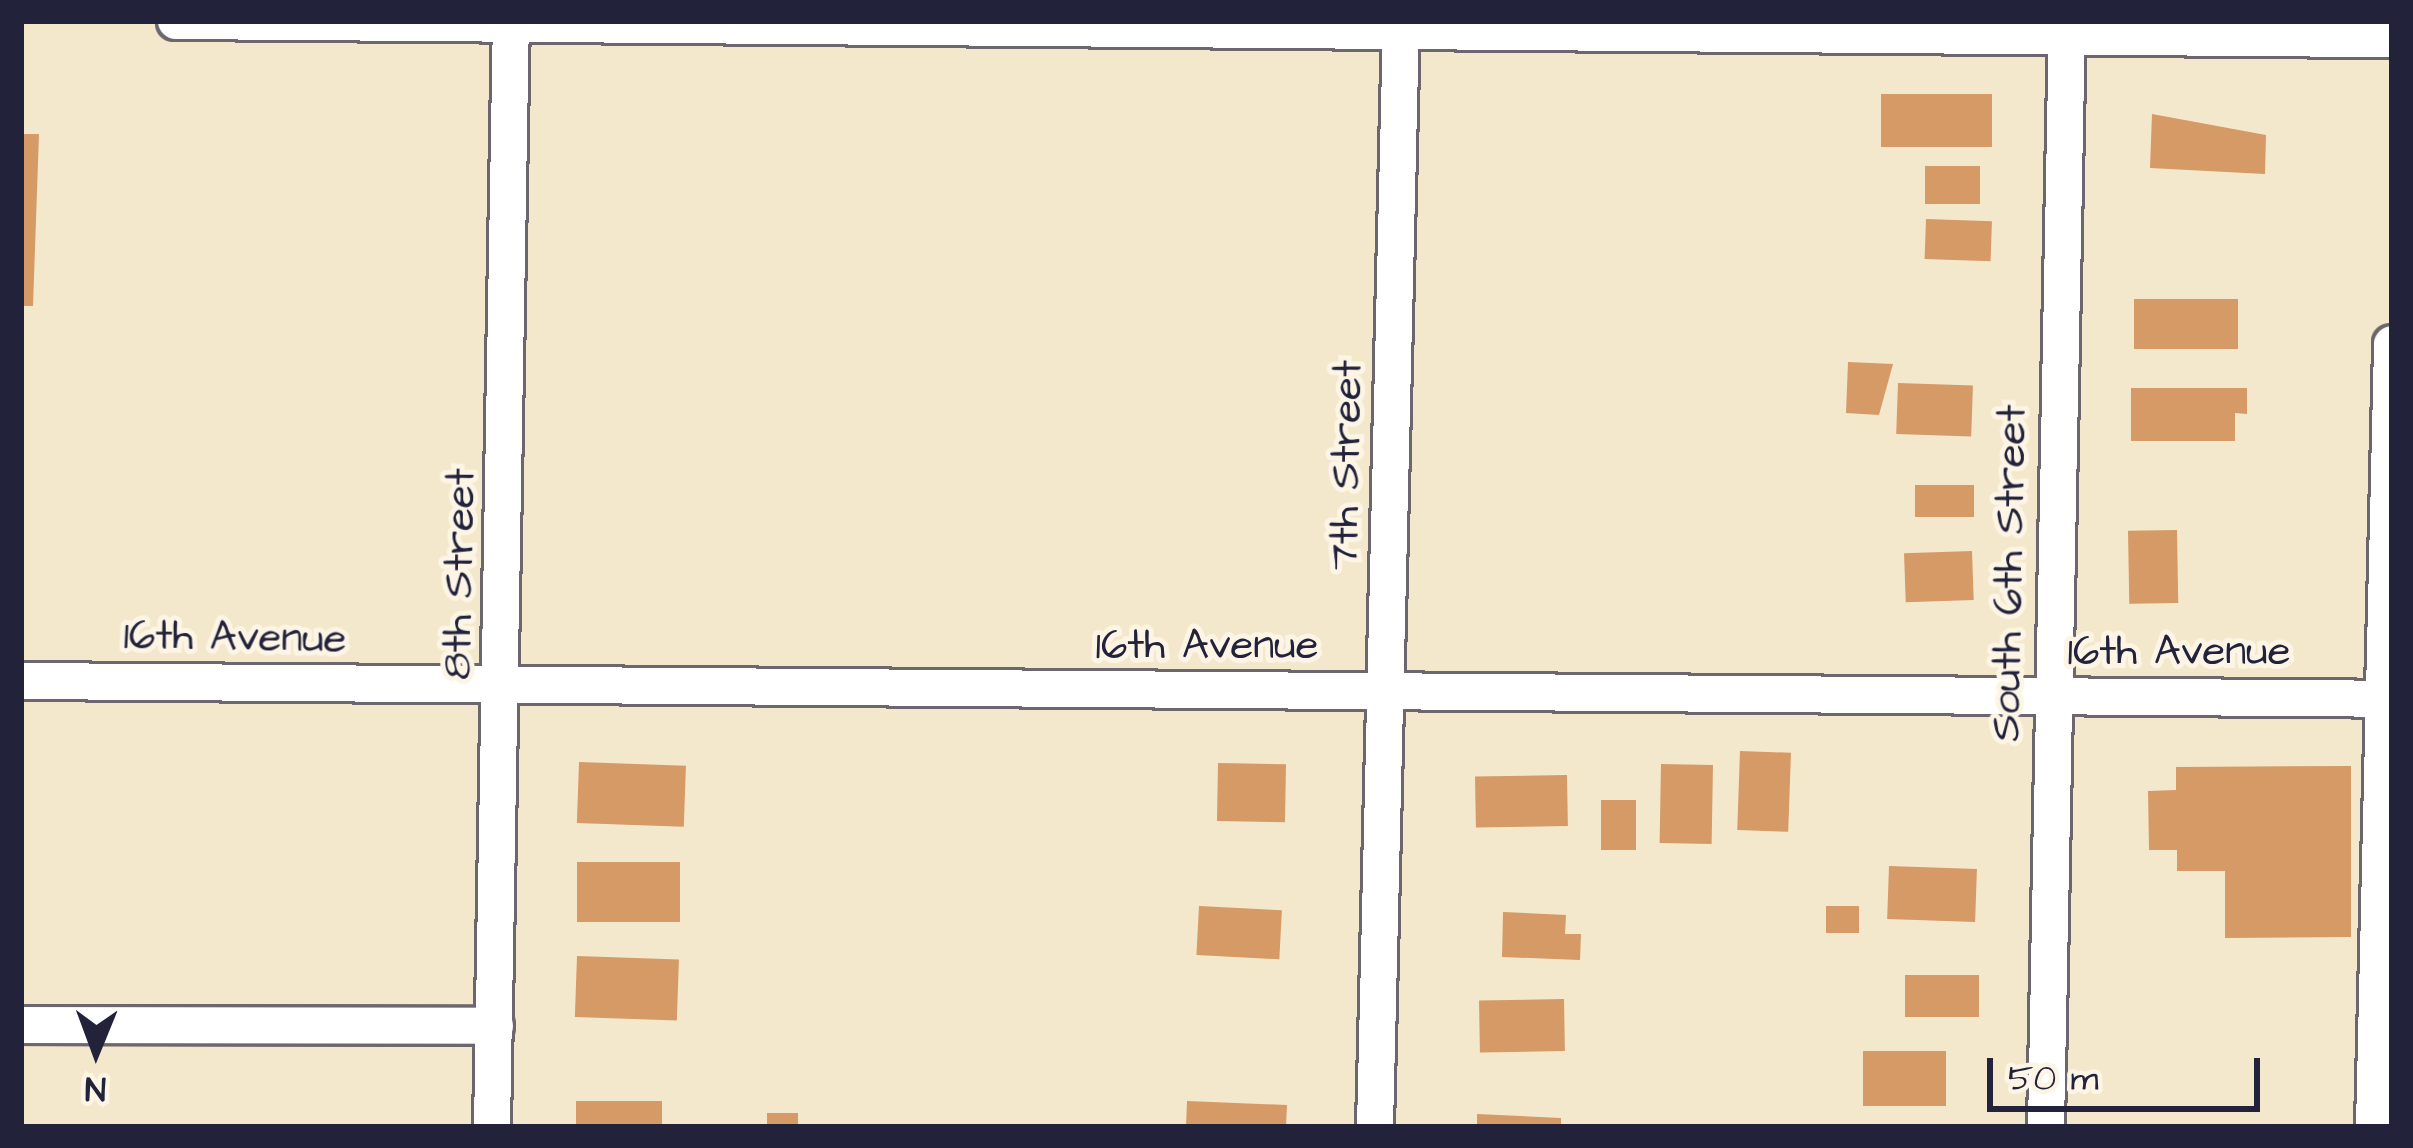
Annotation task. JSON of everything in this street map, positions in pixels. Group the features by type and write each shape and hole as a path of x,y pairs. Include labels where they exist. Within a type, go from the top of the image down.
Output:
{"street":[{"path":"176,21 2067,30 2392,39"},
{"name":"8th Street","path":"492,1127 504,686 511,22"},
{"name":"7th Street","path":"1375,1127 1401,26"},
{"name":"South 6th Street","path":"2046,1127 2067,30"},
{"path":"2374,1127 2389,699 2392,344"},
{"name":"16th Avenue","path":"21,681 2389,699"},
{"path":"21,1025 494,1026"}],"building":[{"path":"1881,94 1992,94 1992,147 1881,147"},
{"path":"2152,114 2266,135 2265,174 2150,168"},
{"path":"21,134 39,134 33,306 21,306"},
{"path":"1925,166 1980,166 1980,204 1925,204"},
{"path":"1926,219 1992,221 1991,261 1925,259"},
{"path":"2134,299 2238,299 2238,349 2134,349"},
{"path":"1848,362 1893,364 1879,415 1846,413"},
{"path":"1898,383 1973,386 1971,437 1896,434"},
{"path":"2131,388 2247,388 2247,414 2235,413 2235,441 2131,441"},
{"path":"1915,485 1974,485 1974,517 1915,517"},
{"path":"2177,530 2178,603 2129,604 2128,531"},
{"path":"1972,551 1974,600 1906,602 1904,553"},
{"path":"1740,751 1791,753 1788,832 1737,830"},
{"path":"579,762 686,766 684,827 577,823"},
{"path":"1218,763 1286,764 1285,822 1217,821"},
{"path":"1661,764 1713,765 1712,844 1660,843"},
{"path":"2351,766 2351,937 2225,938 2225,871 2177,871 2177,850 2149,850 2148,791 2176,790 2176,767"},
{"path":"1567,775 1568,826 1476,828 1475,777"},
{"path":"1601,800 1636,800 1636,850 1601,850"},
{"path":"577,862 680,862 680,922 577,922"},
{"path":"1889,866 1977,869 1975,922 1887,919"},
{"path":"1199,906 1282,910 1279,959 1196,955"},
{"path":"1826,906 1859,906 1859,933 1826,933"},
{"path":"1503,912 1566,915 1565,934 1581,934 1580,960 1502,957"},
{"path":"577,956 679,960 677,1021 575,1017"},
{"path":"1905,975 1979,975 1979,1017 1905,1017"},
{"path":"1564,999 1565,1051 1480,1052 1479,1000"},
{"path":"1863,1051 1946,1051 1946,1106 1863,1106"},
{"path":"576,1101 662,1101 662,1127 576,1127"},
{"path":"1187,1101 1287,1105 1286,1127 1186,1127"},
{"path":"767,1113 798,1113 798,1127 767,1127"},
{"path":"1477,1114 1561,1118 1561,1127 1477,1127"}]}
